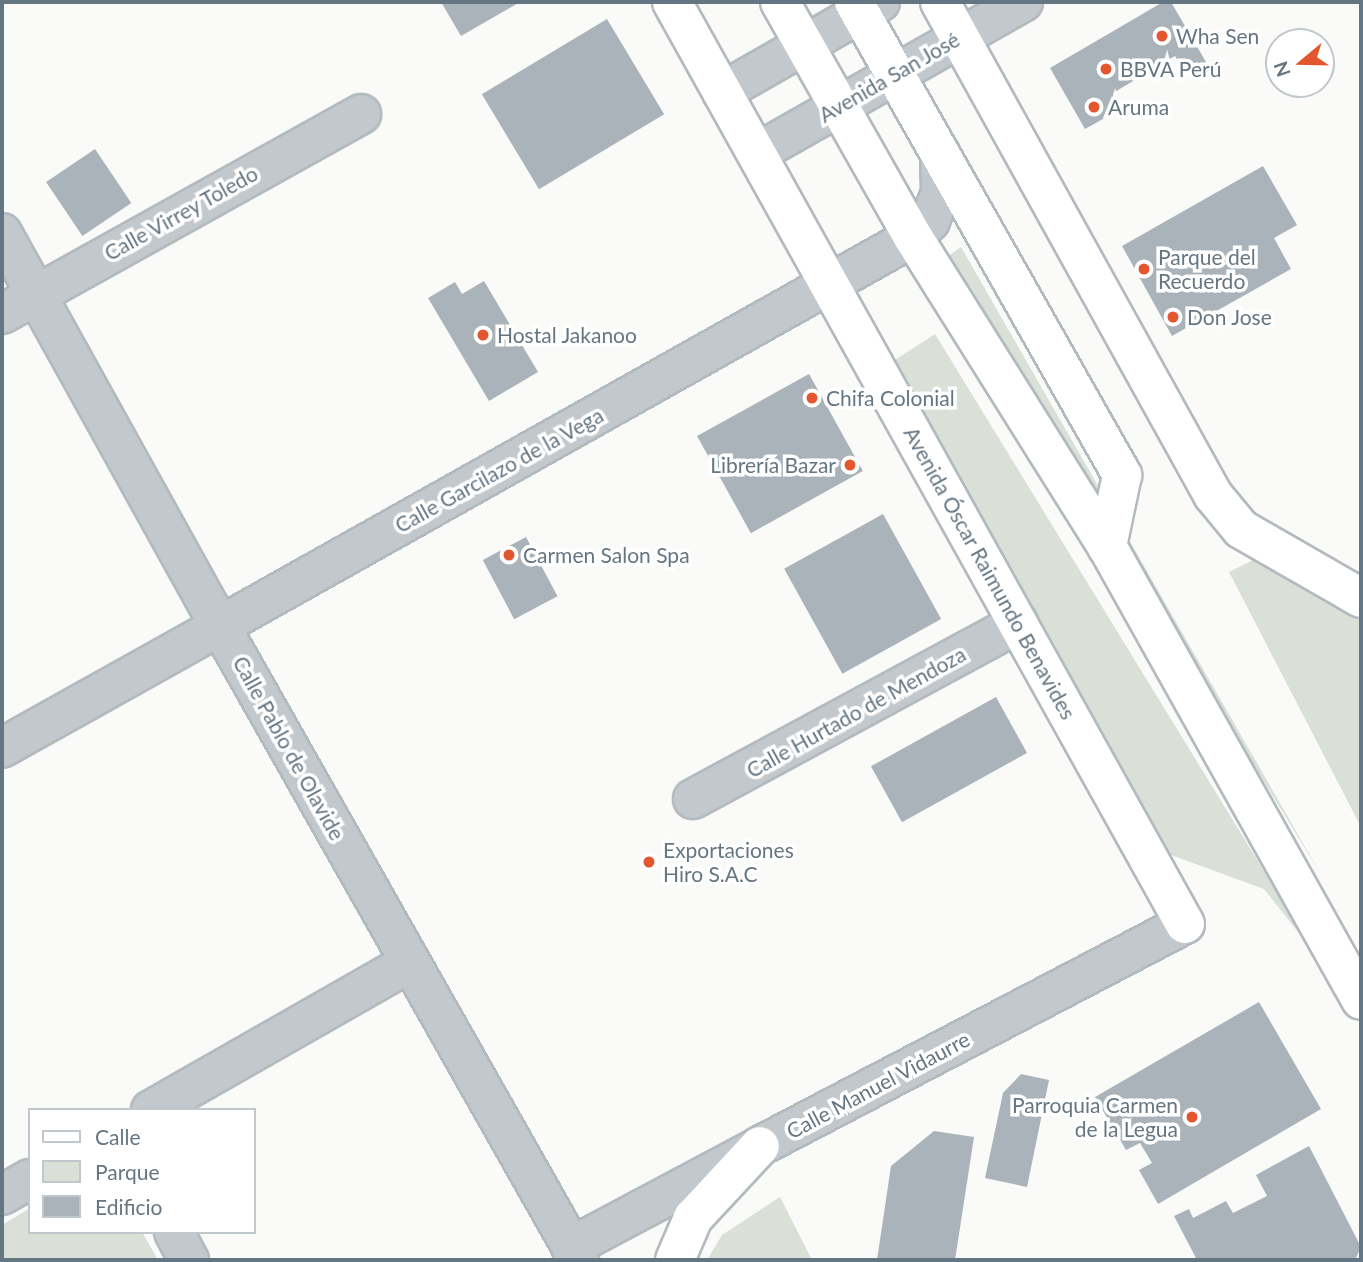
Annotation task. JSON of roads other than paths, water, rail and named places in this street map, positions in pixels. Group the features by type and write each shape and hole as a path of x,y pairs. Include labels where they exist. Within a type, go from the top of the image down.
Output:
{"main road":[{"name":"Avenida Óscar Raimundo Benavides","path":"672,2 1185,924"},
{"path":"780,2 914,237 1107,546 1361,1000"},
{"path":"940,2 1213,495 1241,529 1361,598"},
{"path":"865,6 895,75 1122,475 1107,546"},
{"path":"675,1260 692,1218 760,1146"}],"street":[{"name":"Avenida San José","path":"757,153 1023,2"},
{"path":"722,92 804,46 865,6"},
{"name":"Calle Virrey Toledo","path":"2,314 360,114"},
{"name":"Calle Garcilazo de la Vega","path":"2,748 914,237 930,221 941,193 940,153"},
{"name":"Calle Pablo de Olavide","path":"2,233 220,626 575,1254"},
{"name":"Calle Hurtado de Mendoza","path":"693,799 1018,623"},
{"name":"Calle Manuel Vidaurre","path":"575,1254 760,1146 1185,924"},
{"path":"154,1108 410,962"},
{"path":"2,1195 28,1180"},
{"path":"175,1234 190,1260"}],"place":[{"name":"Wha Sen","path":"1162,36"},
{"name":"BBVA Perú","path":"1106,69"},
{"name":"Aruma","path":"1094,107"},
{"name":"Parque del Recuerdo","path":"1144,269"},
{"name":"Don Jose","path":"1173,317"},
{"name":"Hostal Jakanoo","path":"483,335"},
{"name":"Chifa Colonial","path":"812,398"},
{"name":"Librería Bazar","path":"850,465"},
{"name":"Carmen Salon Spa","path":"509,555"},
{"name":"Exportaciones Hiro S.A.C","path":"649,862"},
{"name":"Parroquia Carmen de la Legua","path":"1192,1117"}]}
